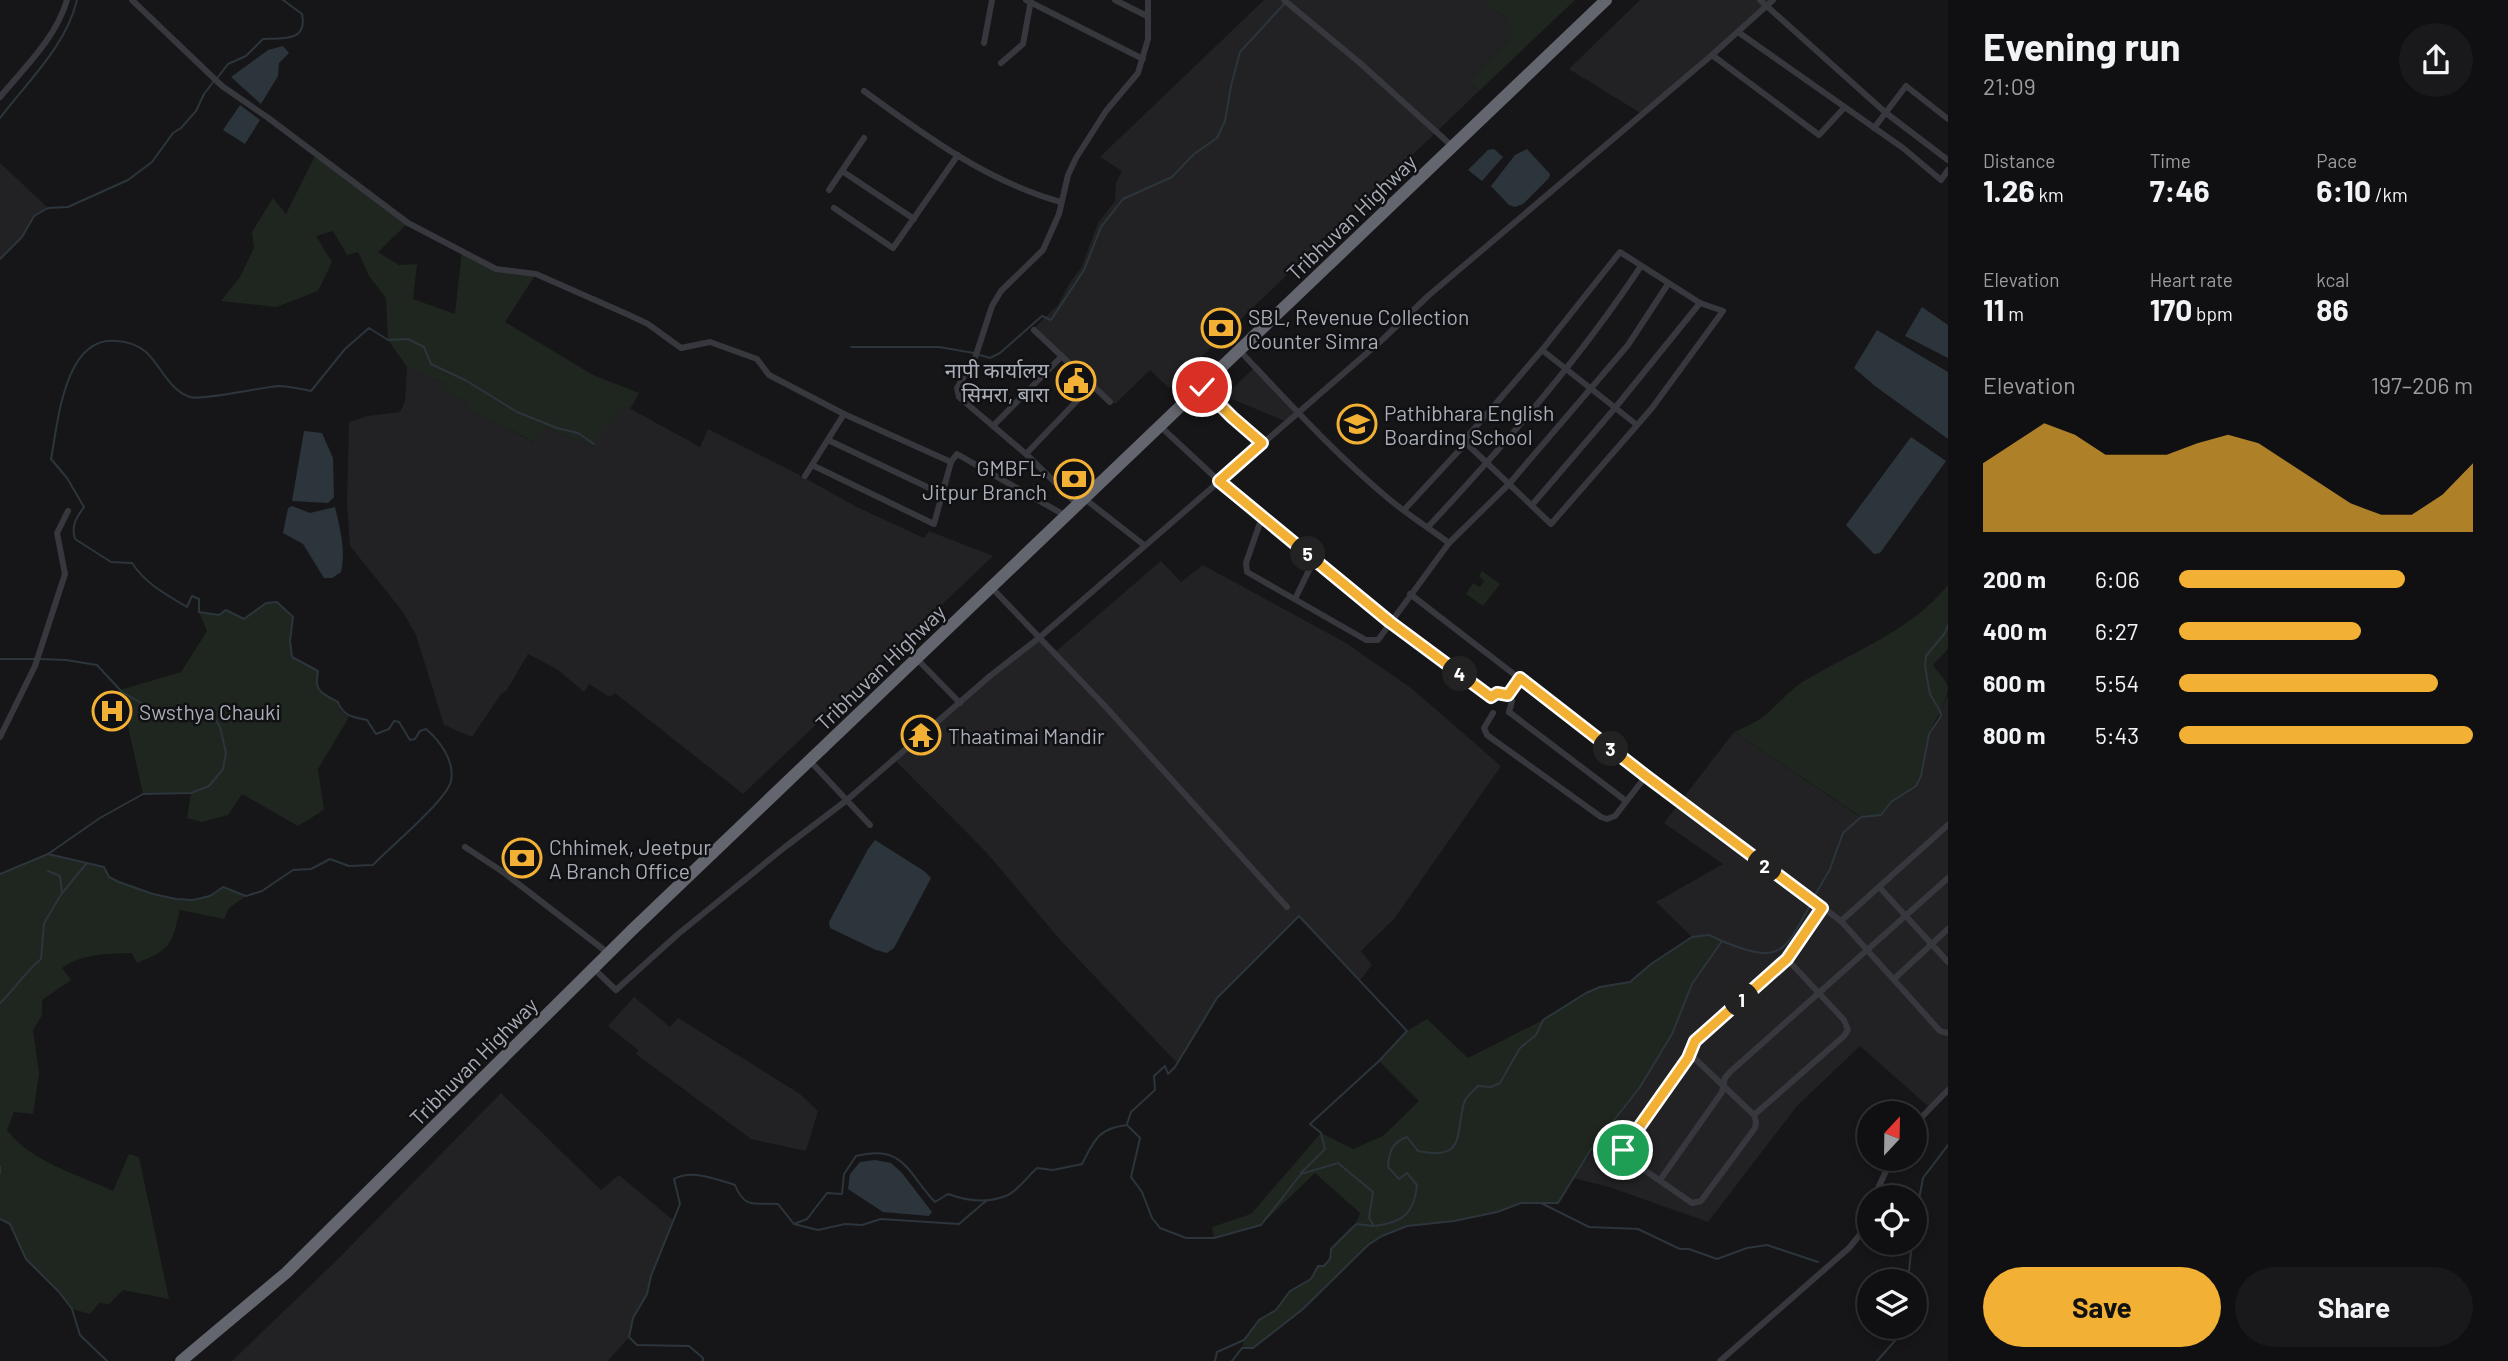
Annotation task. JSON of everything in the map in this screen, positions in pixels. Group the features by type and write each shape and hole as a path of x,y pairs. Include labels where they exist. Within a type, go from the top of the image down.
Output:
{"highway":[{"name":"Tribhuvan Highway","path":"181,1361 286,1273 608,953 1606,0"}],"street":[{"path":"0,97 36,55 53,29 66,0"},
{"path":"132,0 222,86 408,223 496,269 536,274 649,324 681,348 710,342 757,359 769,375 844,414 951,462"},
{"path":"984,43 992,0"},
{"path":"1115,0 1147,16"},
{"path":"1144,545 1081,502 959,397 957,388 976,354 992,306 1001,290 1043,250 1059,214 1068,176 1081,149 1106,111 1138,73 1148,39 1148,0"},
{"path":"1760,0 1886,113 1948,160"},
{"path":"593,968 616,990 677,935 847,800 1040,637 1458,270 1713,55 1773,0"},
{"path":"1001,63 1023,44 1029,1 1143,59"},
{"path":"1287,2 1452,146"},
{"path":"1738,32 1903,148 1941,180 1948,170"},
{"path":"1713,55 1819,135 1843,108"},
{"path":"1874,128 1906,86 1948,119"},
{"path":"864,91 904,121 1018,189 1061,202"},
{"path":"829,190 864,138"},
{"path":"834,208 893,248 958,155"},
{"path":"842,171 914,219"},
{"path":"1404,510 1465,443 1467,437 1542,350 1620,252 1700,303 1723,311 1685,365 1637,425 1550,524 1465,443"},
{"path":"1428,527 1488,463 1566,368 1606,319 1641,267"},
{"path":"1262,517 1245,568 1251,575 1370,641 1378,640 1449,543 1509,484 1628,345 1668,284"},
{"path":"1532,505 1700,303"},
{"path":"1034,330 1110,402"},
{"path":"1542,350 1637,425"},
{"path":"1240,351 1297,414 1369,482 1449,543"},
{"path":"993,426 1062,356"},
{"path":"1026,454 1092,385"},
{"path":"1202,387 1262,443"},
{"path":"805,476 844,414"},
{"path":"1161,427 1219,481 1314,560 1390,622 1491,697"},
{"path":"828,440 942,494"},
{"path":"812,464 934,524 951,462 957,454 1066,516"},
{"path":"0,737 35,666 65,574 57,533 68,511"},
{"path":"1295,599 1314,560"},
{"path":"992,588 1287,907"},
{"path":"1410,594 1646,776 1841,921 1940,1031 1948,1033"},
{"path":"916,658 960,704"},
{"path":"1508,695 1520,678"},
{"path":"1497,693 1508,695 1513,701 1509,712 1501,716 1493,713 1489,706 1491,697 1497,693"},
{"path":"1509,712 1626,801"},
{"path":"1493,713 1484,728 1487,735 1601,817 1607,819 1615,816 1646,776"},
{"path":"810,761 870,824"},
{"path":"1841,921 1948,825"},
{"path":"465,847 503,872 608,953"},
{"path":"1660,1180 1722,1092 1730,1072 1948,878"},
{"path":"1880,888 1948,962"},
{"path":"1689,1054 1754,1115 1756,1122 1755,1128 1701,1201 1692,1203 1627,1158 1623,1150 1689,1054 1695,1041 1787,959 1822,908"},
{"path":"1894,979 1948,929"},
{"path":"1754,1115 1848,1030 1844,1020 1787,959"},
{"path":"1927,1112 1948,1090"},
{"path":"1720,1361 1857,1238"}],"shaded area":[{"path":"1264,0 1284,0 1289,3 1290,0 1485,0 1486,5 1510,19 1510,39 1469,82 1479,91 1169,388 1150,370 1115,404 1092,385 1035,327 1058,305 1081,268 1098,223 1115,201 1116,183 1122,171 1100,157"},
{"path":"1485,0 1575,0 1479,91 1469,82 1510,39 1510,19 1486,5"},
{"path":"1640,0 1773,0 1642,114 1569,69"},
{"path":"283,46 289,53 279,63 278,76 261,104 231,77 268,50"},
{"path":"240,105 260,120 245,144 223,130"},
{"path":"1494,149 1503,157 1482,181 1468,170 1488,150"},
{"path":"1527,149 1550,174 1523,204 1515,207 1509,205 1491,186 1515,155"},
{"path":"316,154 408,223 378,252 399,265 417,264 413,299 455,314 462,251 496,269 536,274 505,322 593,375 639,393 630,409 622,405 594,444 589,445 546,427 534,442 466,407 468,402 444,391 445,384 407,367 388,340 386,298 369,276 358,252 347,255 333,231 316,236 332,262 318,291 276,307 221,301 240,277 254,248 252,232 273,198 286,214"},
{"path":"0,163 48,208 34,216 22,237 0,259"},
{"path":"1922,307 1948,325 1948,358 1905,336"},
{"path":"1877,330 1948,372 1948,439 1854,368"},
{"path":"407,367 445,384 468,403 467,407 533,442 546,427 577,441 579,438 589,445 622,404 700,447 708,429 857,507 924,538 929,531 993,556 743,794 615,693 610,697 589,684 584,692 558,670 528,654 507,690 501,694 472,737 444,725 416,635 403,612 350,546 347,504 349,422 368,416 400,412 405,401"},
{"path":"1255,367 1297,414 1287,422 1225,396"},
{"path":"304,431 322,433 333,458 334,497 328,503 292,501"},
{"path":"1911,437 1946,461 1880,553 1874,554 1846,525"},
{"path":"292,506 310,513 335,507 343,556 341,572 332,578 324,578 303,544 283,533 288,508"},
{"path":"1161,561 1181,582 1203,565 1346,643 1411,688 1501,766 1394,919 1361,951 1372,965 1360,980 1299,916 1217,998 1177,1063 1062,942 986,852 894,759 1040,637 1055,652"},
{"path":"1482,571 1500,584 1483,606 1466,594 1473,583 1480,587 1484,581 1479,576"},
{"path":"1948,585 1948,649 1933,665 1948,687 1946,698 1926,742 1923,770 1918,782 1881,815 1861,817 1734,732 1763,717 1804,681 1899,628 1933,601"},
{"path":"277,602 293,617 290,641 292,657 318,671 317,684 320,691 338,702 341,711 349,717 318,769 324,810 298,826 242,794 228,815 202,822 187,818 191,793 143,794 120,690 181,672 207,631 199,612 219,615 226,610 244,619 266,603"},
{"path":"1948,696 1948,1090 1929,1107 1927,1101 1922,1101 1860,1046 1797,1106 1708,1222 1609,1187 1573,1178 1640,1087 1672,1034 1692,984 1721,941 1702,935 1692,937 1656,902 1723,864 1664,823 1734,732 1860,817 1881,815 1891,802 1916,786 1922,771 1929,734 1941,716 1940,711"},
{"path":"875,840 931,878 894,948 887,953 830,928 829,922"},
{"path":"48,854 104,867 109,877 119,882 175,899 193,900 210,896 223,887 246,896 229,908 224,919 180,910 172,938 164,949 137,963 132,953 96,955 70,963 62,968 71,980 42,1000 42,1015 33,1030 39,1073 33,1114 14,1112 7,1130 29,1151 42,1159 113,1191 129,1154 139,1157 169,1299 123,1290 109,1304 99,1303 90,1314 72,1309 26,1259 10,1224 0,1219 0,874"},
{"path":"1702,935 1722,941 1692,984 1672,1034 1640,1087 1590,1151 1558,1203 1521,1203 1497,1212 1454,1221 1407,1226 1382,1236 1368,1245 1303,1309 1253,1348 1242,1348 1244,1340 1259,1320 1276,1310 1290,1291 1311,1279 1318,1266 1326,1264 1334,1245 1354,1225 1360,1213 1315,1173 1261,1225 1214,1238 1212,1227 1251,1214 1321,1133 1353,1149 1383,1136 1419,1101 1379,1061 1407,1031 1427,1019 1468,1058 1543,1020 1586,993 1600,987 1630,982 1651,964 1692,937"},
{"path":"634,997 670,1027 678,1018 800,1094 818,1111 806,1151 751,1139 636,1054 638,1050 608,1026"},
{"path":"501,1093 601,1190 619,1175 674,1221 651,1276 647,1294 633,1318 629,1337 608,1361 232,1361 335,1262"},
{"path":"875,1160 891,1163 902,1173 932,1212 929,1216 883,1212 848,1189 850,1174 860,1162"}],"waterway":[{"path":"0,118 55,48 72,17 77,0"},
{"path":"218,77 228,64 246,56 263,39 286,38 298,34 303,23 302,14 283,0"},
{"path":"980,355 990,358 1000,353 1042,316 1051,320 1084,270 1101,227 1123,199 1172,177 1194,154 1217,138 1225,121 1240,52 1285,3"},
{"path":"0,259 22,237 34,216 48,208 68,207 128,180 152,162 173,133 196,111 214,81"},
{"path":"48,854 104,867 109,877 119,882 176,899 193,900 210,896 223,887 246,896 262,891 293,870 311,869 330,859 349,866 373,865 439,800 447,789 452,774 445,752 426,729 410,740 399,722 394,721 389,729 376,734 367,720 346,713 338,702 323,694 317,684 318,671 292,657 290,641 293,617 277,602 266,603 244,619 226,610 219,615 199,612 199,599 192,596 187,607 150,583 132,563 111,562 75,539 75,522 84,507 67,478 51,459 67,385 74,367 85,352 99,343 120,341 136,345 151,358 176,389 190,397 279,386 311,391 345,349 369,328 388,340 408,339 424,347 431,364 465,380 517,412 557,428 578,433 594,444"},
{"path":"851,347 939,347 974,353"},
{"path":"1814,897 1830,869 1843,833 1861,817 1881,815 1891,802 1916,786 1921,776 1929,734 1941,716 1930,694 1926,656 1945,633 1948,625"},
{"path":"0,659 34,659"},
{"path":"0,874 48,854 100,818 143,794 191,793 209,786 223,769 226,753 220,727 215,719 203,713 155,711 122,692 97,665 40,659"},
{"path":"63,892 86,864"},
{"path":"0,1003 41,959 44,923 62,893 60,876 48,871"},
{"path":"1232,1361 1242,1348 1253,1348 1303,1309 1368,1245 1382,1236 1407,1226 1454,1221 1497,1212 1521,1203 1558,1203 1590,1151 1640,1087 1672,1034 1692,984 1722,941 1757,952 1769,953 1778,950 1794,933 1812,902"},
{"path":"1127,1124 1131,1112 1155,1090 1154,1076 1165,1066 1168,1074 1175,1067 1217,998 1299,916 1407,1031 1379,1061 1310,1124 1321,1133 1325,1149 1301,1173"},
{"path":"703,1361 689,1346 637,1345 629,1337 633,1318 647,1294 651,1276 680,1204 674,1179 681,1176 696,1175 735,1185 747,1201 778,1204 794,1224 807,1219 827,1193 842,1194 844,1174 856,1156 872,1153 895,1158 911,1172 935,1202 948,1194 970,1200 993,1200 1012,1193 1037,1168 1053,1170 1082,1164 1098,1137 1109,1129 1127,1125 1140,1138 1131,1177 1142,1192 1152,1218 1160,1228 1186,1238 1214,1238 1261,1225 1301,1174 1338,1163 1373,1192 1369,1218 1374,1226 1384,1225 1405,1215 1413,1203 1417,1185 1407,1173 1399,1179 1388,1167 1390,1152 1395,1145 1407,1137 1418,1151 1433,1153 1451,1149 1456,1143 1466,1098 1478,1086 1491,1087 1500,1083 1520,1048 1536,1035 1543,1020 1586,993 1600,987 1630,982 1651,964 1692,937 1709,935 1722,941"},
{"path":"1922,1185 1923,1178 1948,1145"},
{"path":"0,1167 0,1173"},
{"path":"794,1224 818,1230 845,1224 862,1225 881,1219 959,1224 987,1200"},
{"path":"1541,1203 1589,1227 1638,1229 1680,1249 1689,1249 1717,1259 1747,1248 1767,1245 1818,1262"},
{"path":"0,1219 10,1224 26,1259 72,1309 80,1335 107,1361"},
{"path":"1215,1361 1217,1352 1244,1340 1259,1320 1276,1310 1290,1291 1311,1279 1318,1266 1324,1266 1330,1259 1331,1249 1353,1227 1357,1224 1373,1226"},
{"path":"1909,1269 1911,1255"},
{"path":"1877,1361 1896,1339"}],"place":[{"name":"SBL, Revenue Collection Counter Simra","path":"1221,328"},
{"name":"नापी कार्यालय सिमरा, बारा","path":"1076,381"},
{"name":"Pathibhara English Boarding School","path":"1357,424"},
{"name":"GMBFL, Jitpur Branch","path":"1074,479"},
{"name":"Swsthya Chauki","path":"112,711"},
{"name":"Thaatimai Mandir","path":"921,735"},
{"name":"Chhimek, Jeetpur A Branch Office","path":"522,858"}],"route":[{"path":"1202,387 1262,443 1219,481 1390,622 1491,697 1501,692 1508,695 1520,678 1822,908 1792,954 1695,1041 1688,1058 1623,1150"}]}
